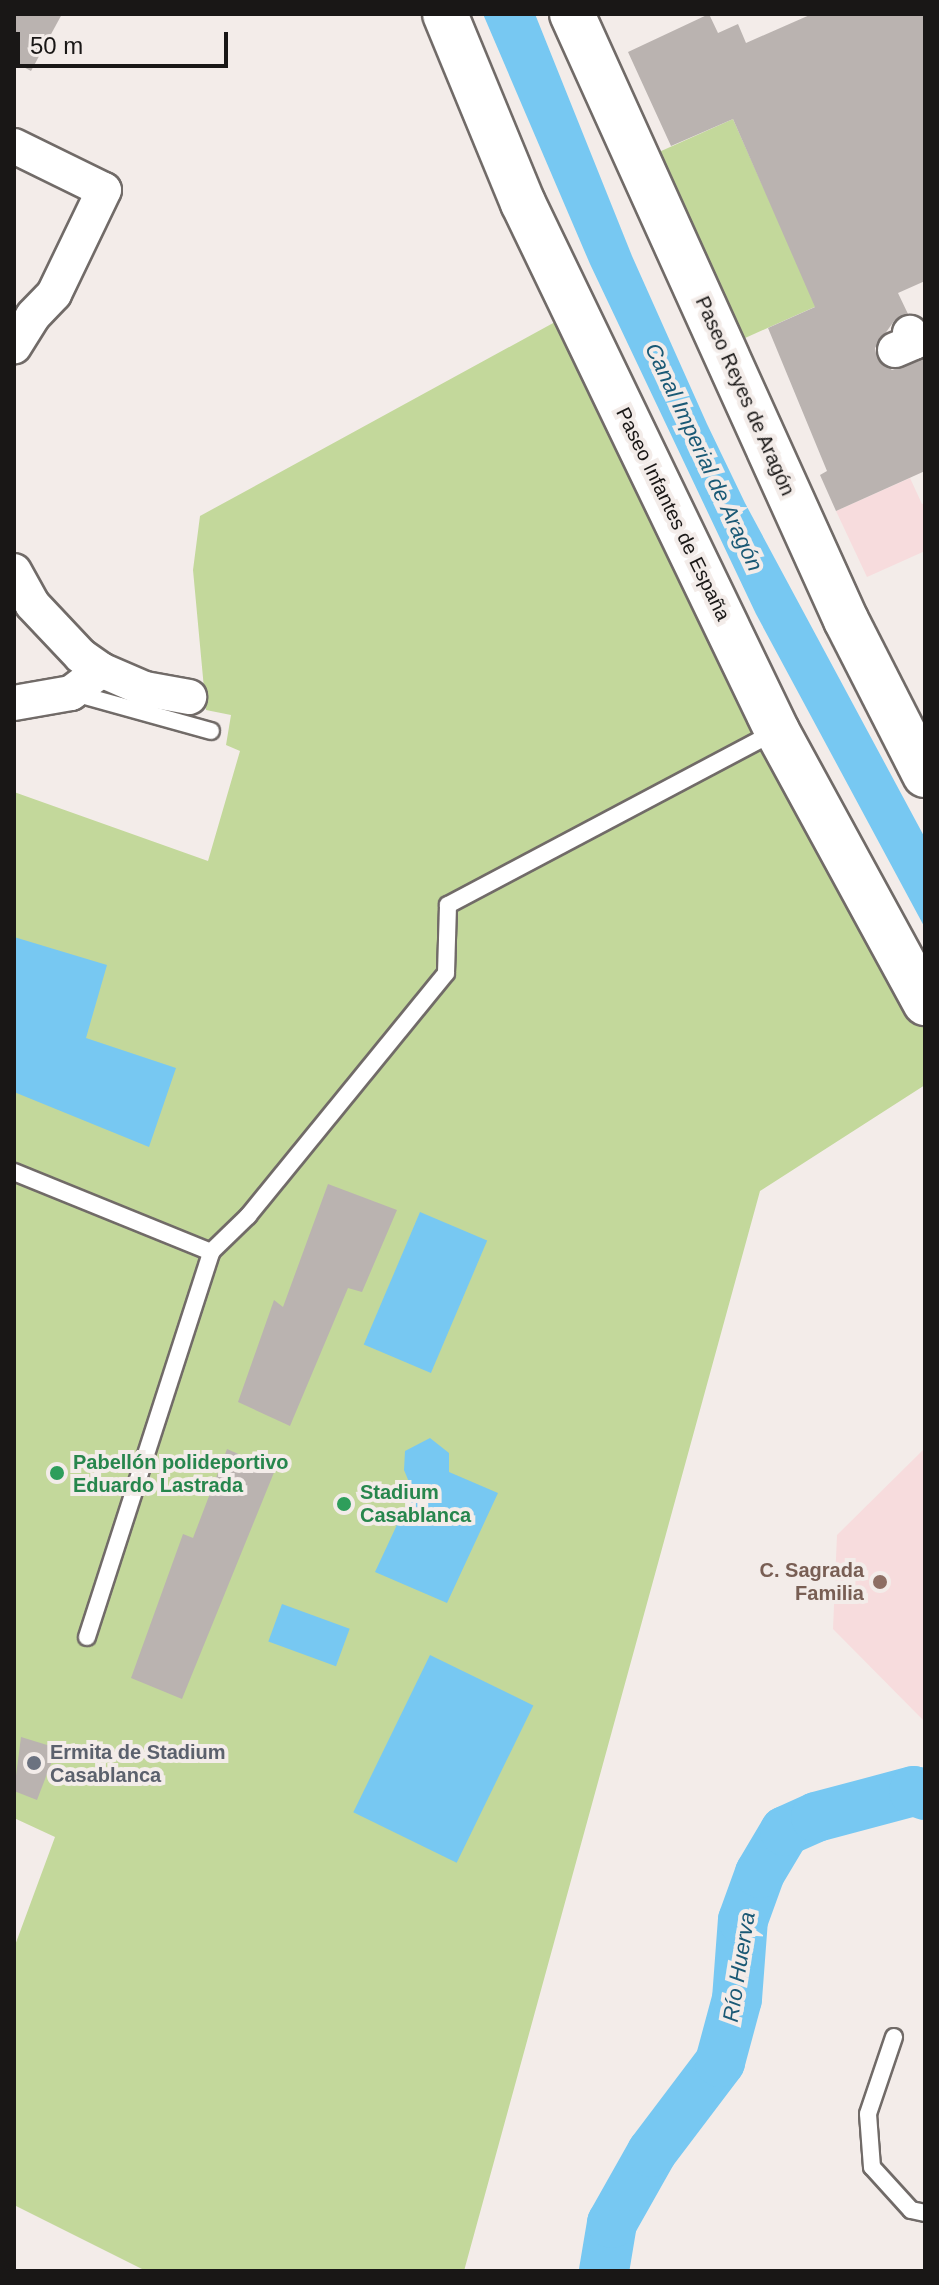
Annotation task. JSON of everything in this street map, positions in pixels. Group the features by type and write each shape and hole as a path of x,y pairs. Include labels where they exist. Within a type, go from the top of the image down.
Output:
{"street":[{"name":"Paseo Infantes de España","path":"445,14 523,203 777,731 925,1003"},
{"name":"Paseo Reyes de Aragón","path":"572,14 846,620 925,775"},
{"path":"14,146 104,190 54,294 33,316 14,347"},
{"path":"14,571 32,604 56,632 101,670 145,689 189,697"},
{"path":"14,703 71,693 101,670"}],"lane":[{"path":"71,693 211,731"},
{"path":"87,1637 211,1252 248,1216 446,973 448,905 777,731"},
{"path":"14,1172 211,1252"},
{"path":"894,2037 868,2114 872,2167 911,2210 925,2213"}],"shaded area":[{"path":"910,478 922,504 925,503 925,551 867,577 836,511"},
{"name":"C. Sagrada Familia","path":"925,1448 925,1722 833,1629 837,1535"}],"green space":[{"path":"733,119 816,306 735,342 652,155"},
{"name":"Stadium Casablanca","path":"566,316 925,1016 925,1085 760,1191 464,2271 146,2271 14,2205 14,1948 55,1837 14,1818 14,792 208,861 240,751 226,745 231,715 206,710 193,570 200,516"}],"water":[{"name":"Canal Imperial de Aragón","path":"483,14 535,14 632,256 707,424 745,503 925,838 925,928 756,614 590,264"},
{"path":"14,937 107,965 86,1038 176,1068 149,1147 14,1092"},
{"path":"420,1212 487,1241 431,1373 364,1345"},
{"path":"430,1438 449,1453 449,1472 498,1493 447,1603 375,1572 415,1486 409,1482 404,1470 405,1451"},
{"path":"282,1604 350,1629 336,1666 268,1642"},
{"path":"430,1655 533,1705 457,1863 353,1812"}],"building":[{"path":"14,14 62,14 31,71 14,62"},
{"path":"709,14 718,33 738,24 746,43 812,14 925,14 925,281 898,293 908,314 894,321 875,348 877,358 892,370 925,358 925,471 836,511 820,475 827,471 768,328 815,307 733,119 671,146 628,52"},
{"path":"328,1184 397,1210 362,1292 348,1288 290,1426 238,1402 274,1300 283,1307"},
{"path":"227,1449 275,1470 182,1699 131,1678 183,1534 193,1538"},
{"name":"Ermita de Stadium Casablanca","path":"21,1737 57,1748 37,1800 14,1791"}],"waterway":[{"name":"Río Huerva","path":"604,2271 612,2223 652,2152 720,2062 737,1999 743,1920 760,1873 785,1831 816,1817 914,1791 925,1795"}],"place":[{"name":"Pabellón polideportivo Eduardo Lastrada","path":"57,1473"},
{"name":"Stadium Casablanca","path":"344,1504"},
{"name":"C. Sagrada Familia","path":"880,1582"},
{"name":"Ermita de Stadium Casablanca","path":"34,1763"}]}
